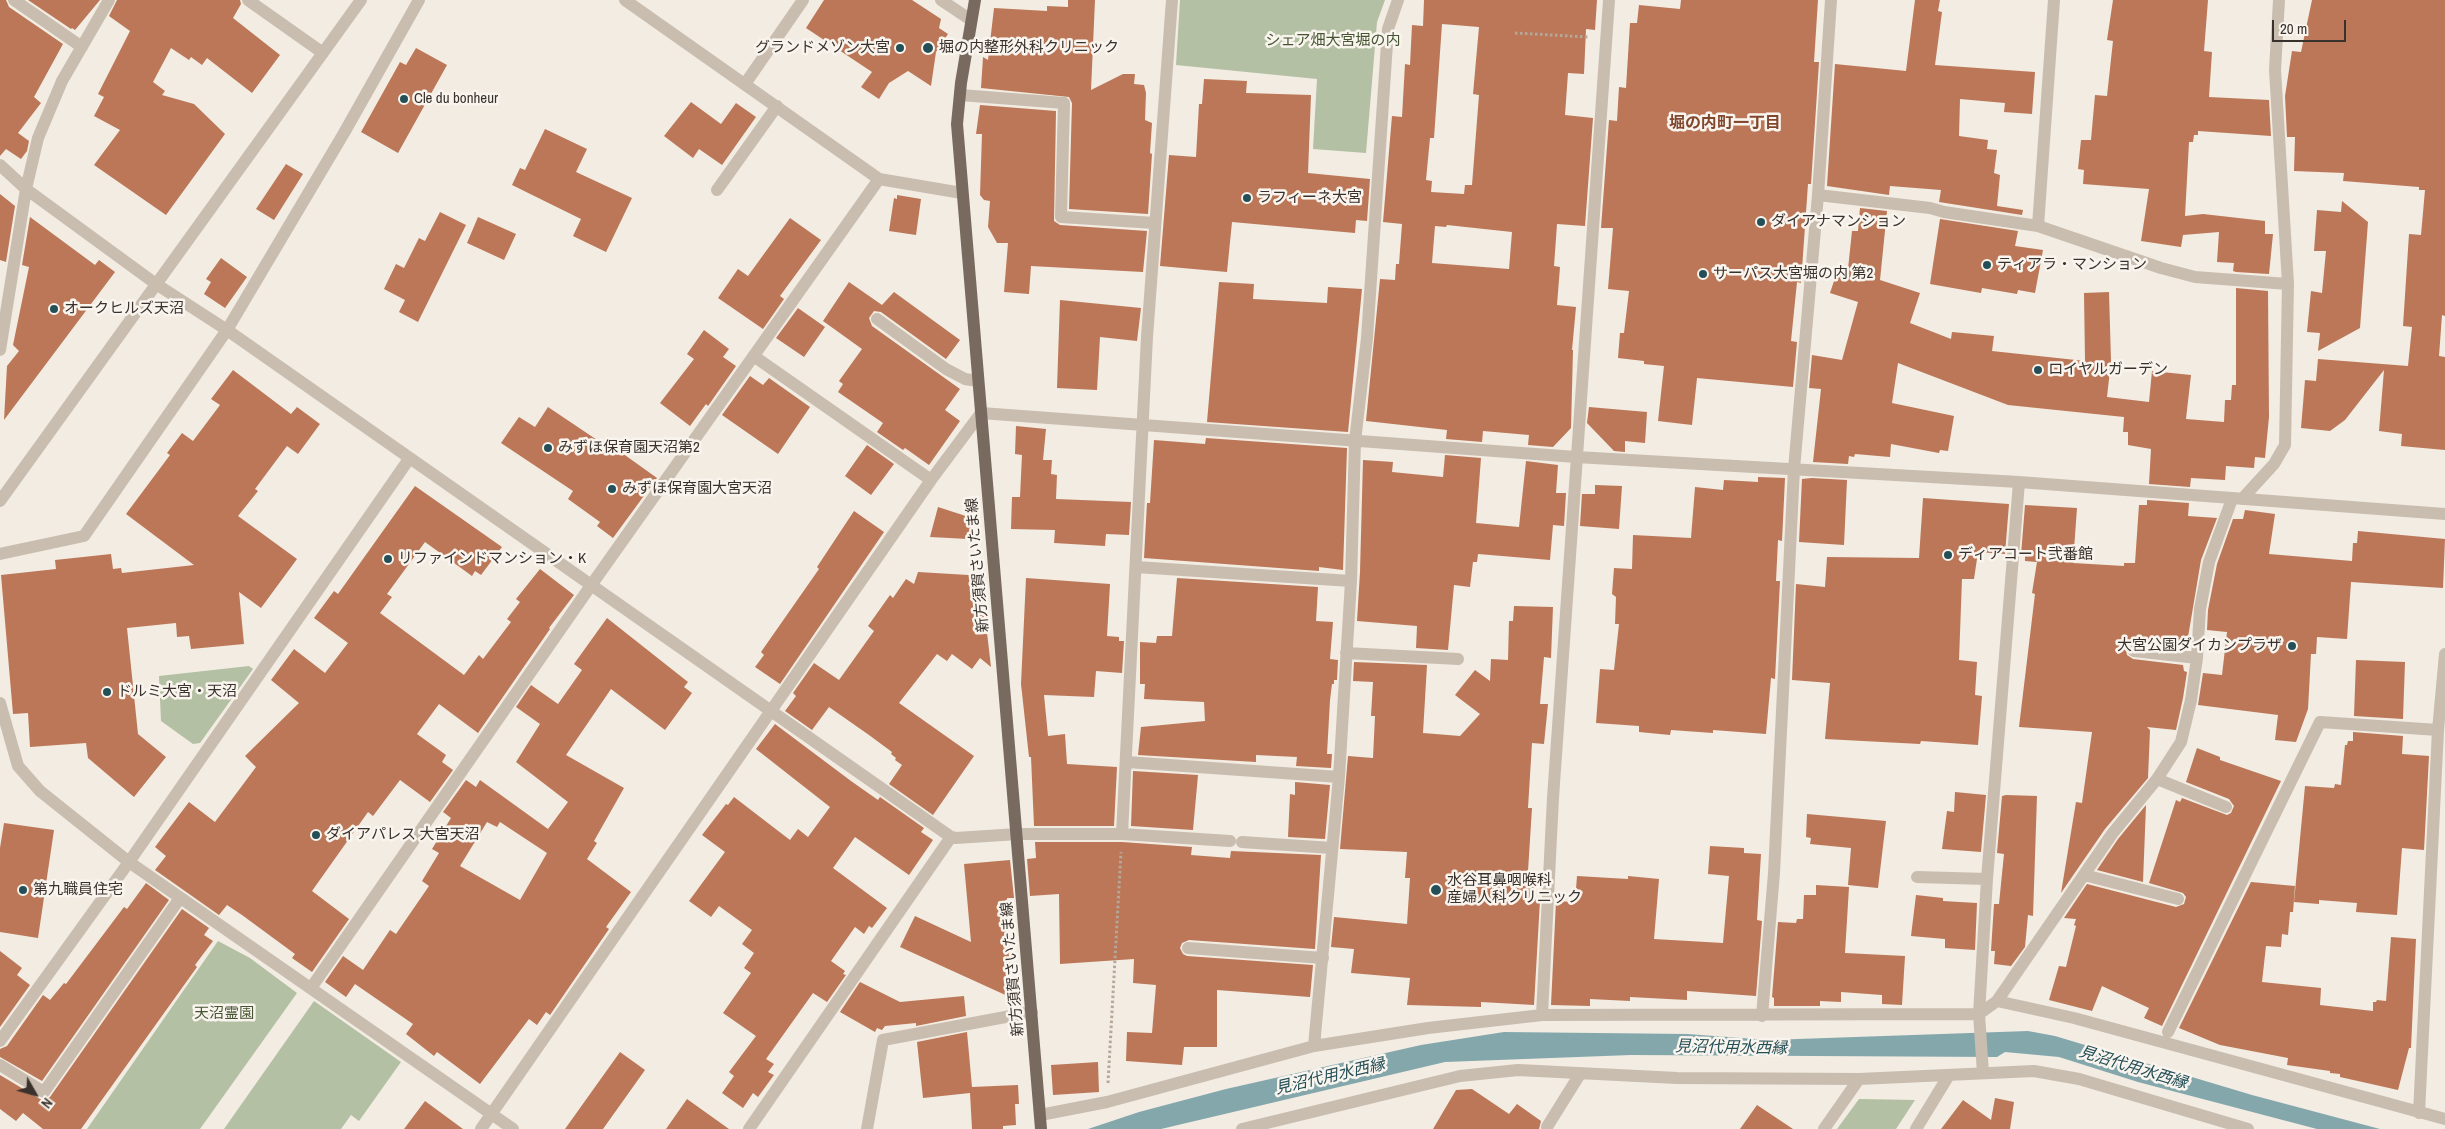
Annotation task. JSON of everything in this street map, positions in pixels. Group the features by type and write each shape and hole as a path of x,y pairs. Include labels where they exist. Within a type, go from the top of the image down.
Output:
{"main road":[{"name":"新方須賀さいたま線","path":"975,0 957,124 1041,1124"}],"street":[{"path":"14,0 82,47"},
{"path":"0,350 26,189 38,138 62,81 109,0"},
{"path":"248,0 323,53"},
{"path":"0,501 361,0"},
{"path":"0,554 84,536 227,330 344,133 418,0"},
{"path":"625,0 879,179 962,193"},
{"path":"745,84 802,0"},
{"path":"941,0 971,20"},
{"path":"1122,834 1155,224 1172,0"},
{"path":"1314,1046 1339,777 1351,581 1355,441 1367,338 1388,29 1398,0"},
{"path":"1542,1016 1553,798 1609,0"},
{"path":"1762,1016 1774,873 1794,469 1818,195 1831,0"},
{"path":"2038,226 2054,0"},
{"path":"1041,1124 1107,1102 1314,1046 1428,1028 1542,1016 1979,1014 1996,1001 2112,834 2157,778 2181,742 2191,700 2197,658 2200,609 2209,562 2237,499 2274,464 2285,445 2288,284 2275,70 2279,0"},
{"path":"960,95 1064,103 1061,217 1155,224"},
{"path":"716,190 776,106"},
{"path":"0,165 26,189 156,284 227,330 951,837 1018,834 1122,834 1332,848"},
{"path":"311,988 592,584 755,358 879,179"},
{"path":"1818,195 1930,208 1944,212 2038,226 2161,268 2195,277 2288,284"},
{"path":"876,320 946,369 966,379 978,381"},
{"path":"755,358 931,480"},
{"path":"481,1129 931,480 981,413 1576,456 2019,482 2445,514"},
{"path":"0,1041 129,862 409,459"},
{"path":"1983,1073 1979,1014 1987,879 2019,482"},
{"path":"1136,566 1351,581"},
{"path":"2134,651 2197,658"},
{"path":"1346,653 1458,659"},
{"path":"2419,1113 2438,730 2445,654"},
{"path":"0,703 18,766 40,791 129,862 513,1129"},
{"path":"2168,1032 2320,722 2438,730"},
{"path":"1126,762 1339,777"},
{"path":"2157,778 2226,807"},
{"path":"749,1129 951,837"},
{"path":"2084,875 2178,899"},
{"path":"1917,877 1987,879"},
{"path":"0,1065 44,1092 180,898"},
{"path":"1188,948 1322,958"},
{"path":"1996,1001 2074,1018 2445,1120"},
{"path":"868,1129 883,1040 1032,1012"},
{"path":"1242,1129 1460,1076 1518,1070 1677,1078 1859,1079 2034,1071 2079,1079 2204,1123 2248,1129"},
{"path":"1547,1126 1580,1074"},
{"path":"1916,1129 1949,1075"},
{"path":"1824,1129 1859,1079"}],"path":[{"path":"1516,32 1606,38"},
{"path":"1107,1102 1122,834"}],"green space":[{"name":"シェア畑大宮堀の内","path":"1180,0 1385,0 1377,22 1366,153 1313,149 1317,79 1176,65"},
{"path":"249,666 253,669 200,743 193,744 161,721 159,676"},
{"name":"天沼霊園","path":"218,941 250,958 297,993 200,1129 87,1129"},
{"path":"314,1001 401,1062 359,1121 351,1115 341,1129 224,1129"},
{"path":"1859,1099 1915,1100 1896,1129 1837,1129"}],"water":[{"name":"見沼代用水西縁","path":"2028,1031 2055,1036 2252,1095 2380,1129 2317,1129 2138,1082 2059,1057 2005,1052 1997,1057 1631,1055 1445,1062 1161,1129 1088,1129 1139,1112 1226,1089 1421,1045 1504,1032 1687,1034 1769,1040"}],"building":[{"path":"0,0 6,0 9,7 63,44 34,97 41,103 18,133 29,141 27,151 21,159 6,149 0,156"},
{"path":"28,0 100,0 75,30"},
{"path":"117,0 240,0 241,4 233,18 280,55 252,93 207,58 202,65 191,57 189,60 171,48 153,82 165,91 162,95 194,104 225,134 166,215 94,165 120,130 94,116 104,97 98,94 130,31 109,16"},
{"name":"グランドメゾン大宮","path":"824,0 912,0 941,19 939,28 948,34 936,52 931,86 908,71 889,83 879,99 861,87 872,72 806,28"},
{"path":"1068,0 1095,0 1091,90 1123,74 1135,74 1134,84 1144,85 1146,93 1145,120 1152,123 1148,214 1069,209 1072,103 1069,97 981,88 983,57 988,60 994,8 1047,11 1047,6 1068,7"},
{"path":"1424,0 1597,0 1595,30 1586,29 1584,74 1568,73 1565,115 1593,118 1585,226 1557,224 1554,266 1560,267 1557,305 1576,307 1572,350 1571,428 1553,447 1528,445 1529,435 1483,431 1482,442 1446,439 1447,430 1366,421 1380,279 1395,280 1396,264 1399,264 1402,224 1383,222 1392,116 1402,117 1405,64 1410,65 1412,25 1423,26","holes":["1442,24 1479,27 1473,94 1479,95 1472,185 1465,185 1464,194 1431,192 1432,181 1426,180 1430,138 1434,138","1447,225 1512,232 1509,269 1432,263 1435,226 1446,227"]},
{"path":"1681,0 1818,0 1814,62 1819,62 1811,184 1808,184 1801,283 1797,282 1791,341 1797,342 1793,387 1697,378 1692,425 1658,421 1664,366 1618,358 1620,333 1624,333 1629,291 1608,289 1613,228 1601,228 1609,120 1617,121 1619,87 1626,88 1630,23 1637,23 1639,5 1680,9"},
{"path":"1915,0 1940,0 1938,11 1942,12 1935,65 2035,72 2032,114 2004,112 2005,103 1960,99 1959,136 1988,140 1987,149 1997,150 1994,173 2000,175 1997,206 2023,210 2022,215 1939,202 1941,190 1890,186 1889,195 1827,186 1835,64 1906,71"},
{"path":"2113,0 2208,0 2204,51 2212,52 2209,97 2269,100 2271,136 2198,131 2198,135 2194,135 2193,142 2189,142 2185,216 2203,214 2265,221 2265,234 2273,234 2269,274 2236,272 2233,271 2234,263 2217,262 2219,232 2183,235 2181,247 2141,241 2149,189 2083,184 2084,170 2078,169 2081,140 2091,140 2095,95 2107,96 2113,41 2107,40"},
{"path":"2312,0 2445,0 2445,316 2442,315 2439,356 2445,357 2445,450 2401,446 2402,434 2379,431 2384,370 2345,420 2330,431 2301,428 2305,380 2316,381 2318,359 2408,366 2412,327 2403,326 2409,234 2421,235 2425,190 2419,190 2419,187 2343,181 2344,173 2294,171 2295,137 2287,137 2285,96 2292,51 2301,52"},
{"name":"Cle du bonheur","path":"416,48 447,65 398,153 361,132 400,62 406,65"},
{"path":"1204,79 1247,81 1246,93 1311,95 1308,173 1370,179 1367,221 1356,220 1355,233 1232,222 1227,272 1160,266 1169,155 1196,157 1199,104 1202,104"},
{"path":"691,102 721,124 736,103 756,117 722,165 699,149 693,158 664,136"},
{"path":"980,105 1056,111 1054,221 1060,225 1147,231 1143,272 1031,266 1029,294 1004,292 1008,243 997,243 988,227 990,201 984,200 980,195 982,134 976,134"},
{"path":"545,129 587,149 576,172 632,198 606,252 573,236 581,219 512,185 520,168 525,170"},
{"path":"286,164 303,174 274,220 256,209"},
{"path":"0,194 15,206 6,262 0,260"},
{"path":"897,195 921,199 916,235 889,231 894,198 897,199"},
{"path":"2342,201 2368,222 2360,328 2318,351 2320,333 2307,332 2311,291 2322,293 2326,251 2314,251 2317,210 2341,212"},
{"path":"1860,208 1887,211 1880,280 1920,293 1910,323 1951,339 1952,332 1994,336 1992,351 2085,361 2084,293 2109,292 2111,361 2107,397 2149,402 2152,371 2191,375 2186,419 2224,422 2225,400 2231,400 2232,385 2236,385 2236,288 2268,291 2269,417 2265,458 2255,457 2254,468 2226,466 2225,480 2191,478 2190,487 2149,484 2151,449 2128,445 2128,432 2123,432 2124,417 2008,405 1898,363 1892,403 1954,416 1948,451 1940,450 1939,453 1891,444 1890,457 1855,454 1854,457 1849,456 1848,464 1813,462 1821,389 1809,388 1812,355 1842,360 1858,302 1830,293 1839,266 1848,269 1852,231 1858,231"},
{"path":"440,212 466,225 418,322 399,312 405,300 384,289 396,264 404,268 419,238 425,241"},
{"name":"オークヒルズ天沼","path":"30,217 95,265 99,260 115,272 4,420 7,366 19,351 13,345 29,267 22,265"},
{"path":"478,217 516,234 504,260 467,243"},
{"path":"790,218 821,240 780,296 784,299 763,329 718,298 738,269 748,276"},
{"name":"ティアラ・マンション","path":"1940,219 2018,231 2015,246 2043,250 2035,293 2018,290 2017,294 1982,288 1981,293 1930,284"},
{"path":"221,258 247,277 225,308 204,294 211,282 206,279"},
{"path":"849,282 882,305 894,292 960,340 946,359 881,312 874,311 869,318 872,326 960,389 945,410 960,421 929,465 877,432 883,423 838,392 843,384 839,381 862,349 823,321"},
{"path":"1219,282 1254,284 1253,299 1327,303 1328,287 1362,289 1348,432 1207,422"},
{"path":"1060,300 1141,308 1137,341 1100,337 1097,390 1057,388"},
{"path":"798,308 825,327 804,357 776,338"},
{"path":"704,330 729,349 723,357 736,366 708,406 706,404 690,426 660,403 694,359 687,354"},
{"path":"233,370 291,414 297,407 320,424 298,454 287,446 255,489 258,491 238,516 297,559 261,608 239,592 244,644 191,649 189,636 177,637 176,623 127,628 138,734 166,757 134,797 88,758 86,743 30,747 28,713 13,714 1,575 56,569 55,560 111,554 113,569 121,568 122,573 194,565 126,514 170,455 167,453 182,433 193,441 220,405 211,399"},
{"path":"750,376 763,385 769,378 810,407 778,454 722,415"},
{"path":"548,407 606,446 608,443 657,478 613,538 597,526 600,522 568,499 573,491 501,443 519,417 535,427"},
{"path":"1589,407 1647,412 1645,443 1625,441 1625,452 1614,451 1587,423"},
{"path":"1016,426 1046,429 1043,460 1052,460 1051,474 1057,475 1056,499 1131,502 1129,535 1106,534 1105,546 1054,543 1055,530 1011,529 1012,497 1020,497 1022,455 1015,454"},
{"path":"1206,438 1347,448 1343,570 1319,567 1319,571 1144,558 1147,503 1150,503 1154,440 1205,444"},
{"path":"867,445 894,464 871,495 845,476"},
{"path":"1445,455 1481,458 1476,523 1519,527 1526,461 1558,465 1556,493 1566,493 1564,526 1553,525 1550,560 1478,554 1477,562 1473,562 1470,587 1454,585 1448,650 1416,648 1417,626 1357,621 1363,460 1393,462 1392,472 1443,477"},
{"path":"1758,477 1785,478 1782,541 1778,540 1776,581 1780,581 1775,679 1771,678 1766,734 1713,730 1713,733 1671,730 1670,735 1639,732 1639,726 1596,723 1600,669 1614,670 1619,624 1615,624 1616,597 1612,594 1614,568 1632,569 1633,535 1691,538 1695,487 1723,490 1724,480 1758,482"},
{"path":"1802,479 1847,480 1844,545 1799,542"},
{"path":"1595,485 1622,486 1619,529 1580,526 1582,494 1595,494"},
{"path":"415,486 502,547 481,575 475,571 472,576 425,542 387,594 392,597 380,613 464,675 479,655 483,659 511,622 507,619 520,602 516,599 540,569 574,595 549,628 478,733 439,704 417,734 446,755 442,762 453,770 430,802 400,780 373,816 368,812 312,891 349,919 312,972 292,958 295,954 227,905 219,915 155,870 166,856 155,847 189,802 215,822 256,767 245,756 299,703 271,680 294,649 325,673 348,643 314,618 334,591 338,594"},
{"path":"1923,498 2009,504 2005,554 1978,552 1974,579 1962,579 1959,660 1977,662 1975,695 1982,696 1978,745 1921,741 1920,744 1825,739 1830,683 1792,680 1796,584 1825,587 1827,557 1919,558"},
{"path":"2147,500 2189,503 2188,516 2217,518 2201,560 2186,649 2135,643 2130,644 2126,650 2127,655 2133,659 2183,665 2184,671 2187,672 2176,730 2147,727 2150,730 2148,778 2105,829 2061,893 2076,802 2082,803 2092,732 2019,727 2035,594 2032,593 2037,562 2025,561 2025,555 2021,555 2025,505 2077,508 2073,563 2124,566 2124,563 2135,563 2139,505 2147,505"},
{"path":"938,507 975,519 968,539 930,537"},
{"path":"2245,510 2275,514 2269,554 2352,561 2353,543 2357,543 2358,531 2445,539 2443,588 2351,582 2347,639 2317,637 2316,654 2311,654 2308,709 2296,742 2275,740 2278,715 2198,705 2203,673 2222,675 2227,632 2207,630 2208,610 2217,564 2233,519 2243,519"},
{"path":"854,511 884,532 780,684 755,667 764,655 761,652 819,569 817,567"},
{"path":"918,572 985,576 977,595 983,598 991,667 980,658 972,669 952,654 947,661 937,654 899,703 974,756 933,815 889,784 902,765 895,760 896,758 891,754 892,752 869,735 829,707 812,730 785,711 796,696 793,693 814,663 839,680 874,631 868,626 890,595 893,598 906,579 914,584"},
{"path":"1026,578 1110,584 1107,636 1119,637 1119,641 1124,641 1122,673 1096,671 1094,697 1044,695 1048,736 1065,734 1067,764 1117,767 1114,826 1034,826 1031,757 1029,757 1021,684"},
{"path":"1177,578 1318,587 1316,621 1333,622 1330,659 1338,660 1337,680 1334,680 1334,684 1332,684 1330,700 1327,754 1332,754 1331,768 1296,766 1297,757 1256,755 1256,762 1138,755 1141,727 1205,721 1204,702 1144,699 1145,684 1140,684 1140,642 1156,643 1157,636 1172,636"},
{"path":"1514,606 1553,607 1551,658 1544,657 1540,704 1548,704 1544,744 1532,743 1528,808 1532,808 1528,871 1536,872 1533,899 1540,900 1534,1005 1481,1002 1481,1007 1407,1005 1410,978 1351,973 1354,949 1331,947 1334,917 1407,924 1410,878 1405,878 1407,852 1340,849 1348,756 1373,758 1375,716 1371,716 1373,682 1353,681 1354,662 1427,665 1423,733 1460,736 1480,714 1455,695 1475,670 1490,681 1491,659 1508,660 1509,621 1513,621"},
{"path":"607,618 688,682 684,687 692,693 665,730 611,689 566,755 624,788 594,841 597,843 587,859 631,892 606,927 609,929 550,1015 546,1012 537,1025 529,1019 480,1084 437,1052 434,1056 406,1034 413,1024 355,984 346,997 325,982 343,956 363,970 390,930 396,934 429,886 422,881 439,853 432,849 451,818 443,812 466,780 476,787 480,780 548,829 568,802 516,762 540,724 516,707 531,685 558,704 582,670 574,664","holes":["487,822 497,827 500,822 547,853 520,900 460,866"]},
{"path":"2356,660 2405,662 2403,719 2354,716"},
{"path":"775,724 878,800 880,797 924,828 921,832 933,840 909,875 855,837 833,868 887,908 872,928 869,926 864,934 855,927 831,961 845,971 843,974 846,975 827,1002 813,993 766,1059 774,1064 768,1072 774,1075 758,1097 753,1093 743,1108 722,1093 734,1076 729,1072 756,1036 723,1013 751,973 744,968 754,953 742,944 752,930 719,906 711,917 689,901 725,852 702,835 726,804 728,805 734,797 790,840 798,829 808,837 830,807 756,749"},
{"path":"2353,732 2403,736 2402,754 2429,756 2424,850 2402,848 2397,915 2356,912 2357,903 2319,900 2319,904 2294,902 2305,786 2334,788 2335,784 2341,785 2345,745 2347,745 2348,741 2353,741"},
{"path":"2197,748 2220,757 2220,760 2281,781 2162,1026 2144,1018 2149,1008 2102,986 2092,1011 2049,1000 2059,966 2066,967 2076,926 2074,925 2076,919 2064,918 2087,884 2176,907 2184,904 2186,897 2183,893 2149,883 2176,800 2180,802 2182,798 2227,815 2231,813 2234,806 2229,799 2186,782"},
{"path":"1133,771 1198,775 1193,830 1131,826"},
{"path":"1295,782 1330,785 1325,839 1288,837 1290,794 1295,795"},
{"path":"1955,792 1986,795 1981,852 1942,849 1947,811 1954,812"},
{"path":"2002,796 2037,796 2033,916 2028,915 2025,947 2011,966 1994,964 1995,951 1991,951 1994,904 1999,904 2004,854 1997,853"},
{"path":"2146,805 2143,882 2097,870 2118,839"},
{"path":"1807,814 1886,821 1878,888 1848,885 1851,848 1810,844 1811,838 1806,837"},
{"name":"第九職員住宅","path":"4,823 54,830 38,938 0,932 0,848"},
{"path":"1035,842 1122,842 1192,847 1191,855 1230,858 1231,851 1321,855 1315,949 1189,940 1182,943 1180,948 1183,954 1187,956 1313,965 1310,997 1217,990 1217,1047 1184,1047 1182,1065 1126,1061 1127,1032 1152,1033 1156,985 1133,983 1134,959 1060,964 1059,894 1030,896 1027,859 1036,858"},
{"path":"1710,846 1744,848 1744,853 1761,854 1757,920 1762,921 1756,996 1687,991 1687,1000 1630,997 1630,1001 1590,999 1590,1006 1551,1005 1556,901 1575,902 1577,876 1628,879 1628,876 1659,879 1654,939 1723,943 1729,876 1708,874"},
{"path":"1010,860 1014,898 1007,898 1012,998 900,947 915,916 971,942 964,864"},
{"path":"2251,882 2295,886 2293,912 2290,912 2288,935 2282,934 2281,947 2266,946 2262,982 2321,988 2320,1005 2373,1011 2373,1002 2377,1000 2386,1001 2391,937 2416,939 2411,1048 2409,1048 2398,1090 2340,1077 2340,1074 2330,1073 2330,1071 2287,1065 2288,1058 2220,1045 2179,1028"},
{"path":"146,883 169,900 42,1081 0,1057 0,1049 7,1046 43,995 50,1000 64,983 66,984 124,907 127,909"},
{"path":"1816,885 1849,887 1845,953 1905,956 1902,1005 1882,1004 1882,995 1841,992 1841,1002 1820,1001 1820,1006 1774,1006 1774,998 1772,997 1778,922 1796,923 1797,919 1803,919 1804,895 1816,895"},
{"path":"1916,895 1943,898 1943,901 1977,903 1975,950 1945,948 1945,939 1911,936"},
{"path":"182,909 209,928 204,935 213,941 195,965 197,967 81,1129 43,1129 23,1113 16,1121 0,1109 0,1075 40,1099 50,1097"},
{"path":"0,951 22,968 17,975 30,985 0,1027"},
{"path":"860,982 900,1002 964,996 966,1016 916,1026 916,1023 885,1026 882,1030 877,1028 875,1032 840,1012"},
{"path":"967,1032 972,1087 1018,1085 1019,1104 1015,1104 1016,1125 1003,1126 1003,1129 972,1129 970,1093 923,1098 917,1042"},
{"path":"620,1052 645,1070 603,1129 565,1129"},
{"path":"1098,1062 1099,1092 1053,1095 1051,1065"},
{"path":"1472,1089 1509,1114 1517,1104 1541,1121 1539,1129 1433,1129 1456,1090"},
{"path":"1995,1098 2014,1102 2010,1129 1941,1129 1963,1100 1991,1120"},
{"path":"687,1099 729,1129 666,1129"},
{"path":"425,1101 463,1129 404,1129"},
{"path":"1757,1105 1793,1129 1740,1129"}],"place":[{"name":"グランドメゾン大宮","path":"900,48"},
{"name":"堀の内整形外科クリニック","path":"928,48"},
{"name":"Cle du bonheur","path":"404,99"},
{"name":"ラフィーネ大宮","path":"1247,198"},
{"name":"ダイアナマンション","path":"1761,222"},
{"name":"ティアラ・マンション","path":"1987,265"},
{"name":"サーパス大宮堀の内 第2","path":"1703,274"},
{"name":"オークヒルズ天沼","path":"54,309"},
{"name":"ロイヤルガーデン","path":"2038,370"},
{"name":"みずほ保育園天沼第2","path":"548,448"},
{"name":"みずほ保育園大宮天沼","path":"612,489"},
{"name":"ディアコート弐番館","path":"1948,555"},
{"name":"リファインドマンション・K","path":"388,559"},
{"name":"大宮公園ダイカンプラザ","path":"2292,646"},
{"name":"ドルミ大宮・天沼","path":"107,692"},
{"name":"ダイアパレス 大宮天沼","path":"316,835"},
{"name":"第九職員住宅","path":"23,890"},
{"name":"水谷耳鼻咽喉科 産婦人科クリニック","path":"1436,890"}],"district":[{"name":"堀の内町一丁目","path":"1725,124"}]}
